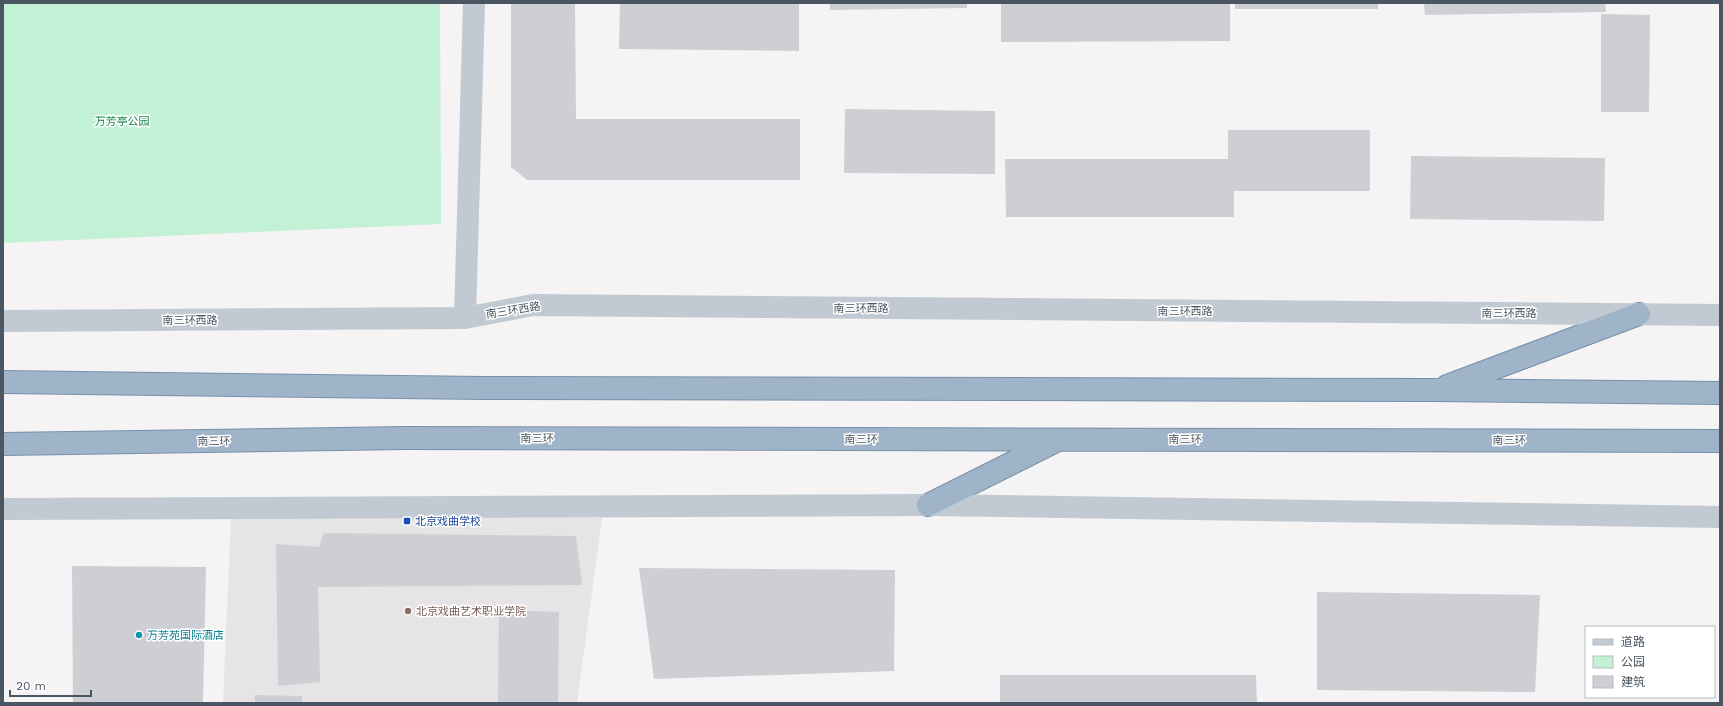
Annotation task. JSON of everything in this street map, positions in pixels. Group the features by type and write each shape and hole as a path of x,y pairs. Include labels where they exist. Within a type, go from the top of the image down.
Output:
{"highway":[{"path":"1434,390 1639,314"},
{"path":"3,382 492,388 1434,390 1720,393"},
{"name":"南三环","path":"3,444 405,438 1720,441"},
{"path":"928,505 1061,439"}],"street":[{"path":"465,318 474,3"},
{"name":"南三环西路","path":"3,321 465,318 533,305 1720,315"},
{"path":"3,509 928,505 1720,517"}],"shaded area":[{"name":"北京戏曲艺术职业学院","path":"231,518 602,518 577,703 223,703"}],"green space":[{"name":"万芳亭公园","path":"3,3 440,3 441,224 3,243"}],"building":[{"path":"511,3 575,3 576,119 800,119 800,180 527,180 511,167"},
{"path":"620,3 799,3 799,51 619,49"},
{"path":"830,3 967,3 967,8 830,10"},
{"path":"1001,3 1230,3 1230,41 1001,42"},
{"path":"1235,3 1378,3 1378,9 1235,9"},
{"path":"1424,3 1605,3 1606,12 1425,15"},
{"path":"1601,14 1650,15 1649,112 1601,112"},
{"path":"845,109 995,111 995,174 844,173"},
{"path":"1228,130 1370,130 1370,191 1234,191 1234,217 1006,217 1005,159 1228,159"},
{"path":"1411,156 1605,158 1604,221 1410,219"},
{"path":"324,533 576,536 582,585 318,587 320,682 278,686 276,544 319,547"},
{"name":"万芳苑国际酒店","path":"72,566 206,567 203,703 73,703"},
{"path":"639,568 895,570 894,671 654,679"},
{"path":"1317,592 1540,595 1535,692 1317,690"},
{"path":"499,610 559,612 558,703 498,703"},
{"path":"1000,675 1256,675 1257,703 1000,703"},
{"path":"255,695 302,696 302,703 255,703"}],"place":[{"name":"北京戏曲学校","path":"407,521"},
{"name":"北京戏曲艺术职业学院","path":"408,611"},
{"name":"万芳苑国际酒店","path":"139,635"}]}
